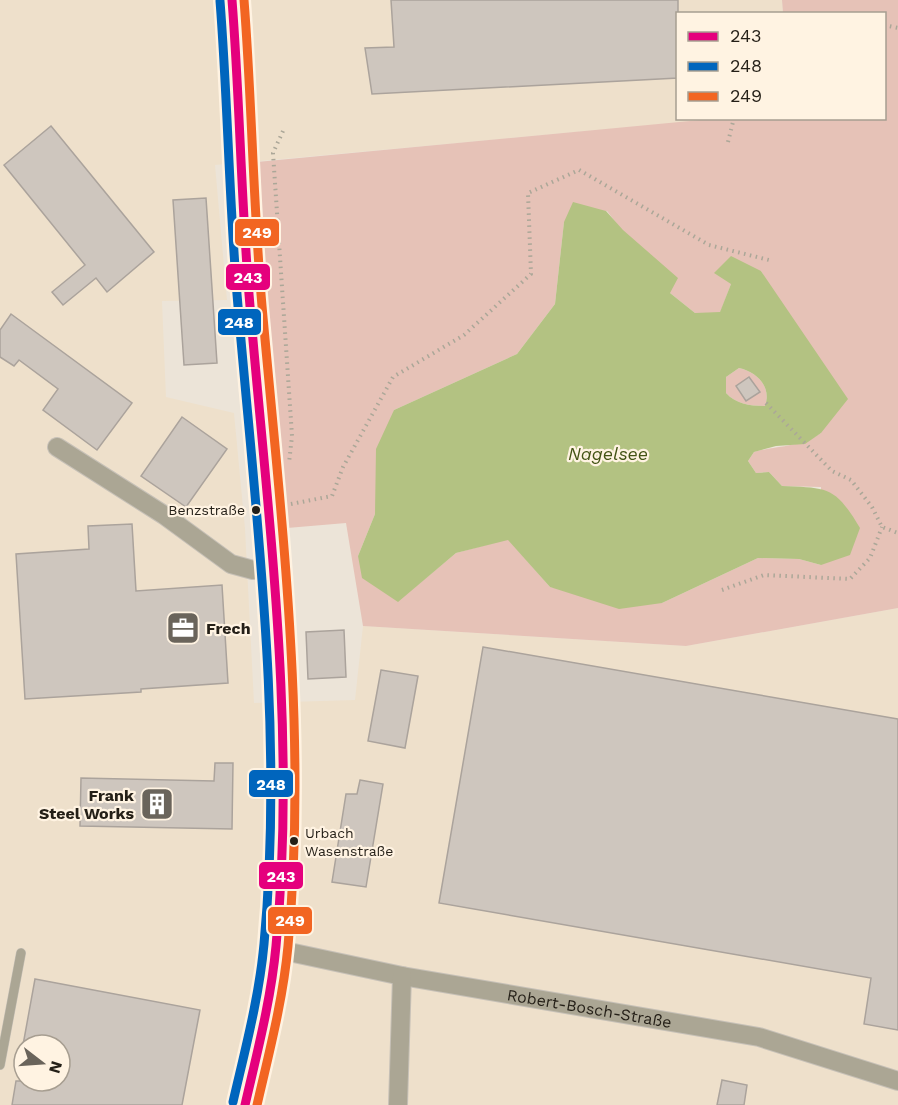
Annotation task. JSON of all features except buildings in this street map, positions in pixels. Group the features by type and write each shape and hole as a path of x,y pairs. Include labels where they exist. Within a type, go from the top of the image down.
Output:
{"street":[{"path":"232,0 250,297 273,568 282,790 282,865 275,949 267,1004 245,1105"},
{"path":"57,447 164,515 231,564 253,570 273,568"},
{"name":"Robert-Bosch-Straße","path":"275,949 402,976 759,1037 898,1081"},
{"path":"398,1105 402,976"}],"lane":[{"path":"0,1065 21,953"}],"path":[{"path":"728,142 734,120"},
{"path":"283,131 273,153 292,436 288,471"},
{"path":"268,509 332,496 343,467 393,377 464,335 531,274 528,193 579,170 709,245 773,261"},
{"path":"766,403 832,471 851,480 872,507 882,527 898,533"},
{"path":"722,590 764,575 850,579 870,558 882,527"}],"shaded area":[{"path":"0,0 782,0 783,12 676,12 676,120 709,120 215,165 227,300 162,301 166,397 234,413 245,529 254,703 355,700 363,626 686,646 898,608 898,1105 0,1105"},
{"path":"782,0 898,0 898,608 686,646 363,626 346,523 287,528 262,299 257,162 700,120 886,120 886,12 783,12","holes":["607,211 670,293 695,313 720,313 731,284 761,271 778,299 821,433 796,444 754,452 748,461 756,473 769,472 782,486 821,487 821,565 799,559 758,558 662,603 550,587 508,539 456,553 398,601 358,556 375,514 394,410 517,354 555,304 564,222"]},
{"path":"739,368 752,373 761,381 765,387 767,399 765,406 744,404 734,400 726,393 726,377"}],"water":[{"name":"Nagelsee","path":"573,202 606,211 623,230 678,278 670,293 695,313 720,312 731,284 714,273 731,256 761,271 848,399 821,433 805,444 776,446 754,452 748,461 756,473 769,472 782,486 820,489 829,492 844,504 860,528 850,555 821,565 799,559 758,558 662,603 619,609 550,587 508,540 456,553 398,602 362,578 358,556 375,514 376,449 394,410 517,354 555,304 564,222","holes":["739,368 757,377 765,387 767,399 765,406 744,404 734,400 726,393 726,377"]}],"transit line":[{"name":"243","path":"232,0 247,268 278,626 283,786 282,866 274,966 245,1105"},
{"name":"249","path":"244,0 259,268 290,626 295,786 293,866 286,966 257,1105"},
{"name":"248","path":"220,1 235,268 265,625 271,784 269,864 262,964 233,1102"}],"place":[{"name":"Benzstraße","path":"256,510"},
{"name":"Frech","path":"183,628"},
{"name":"Frank Steel Works","path":"157,804"},
{"name":"Urbach Wasenstraße","path":"294,841"}]}
